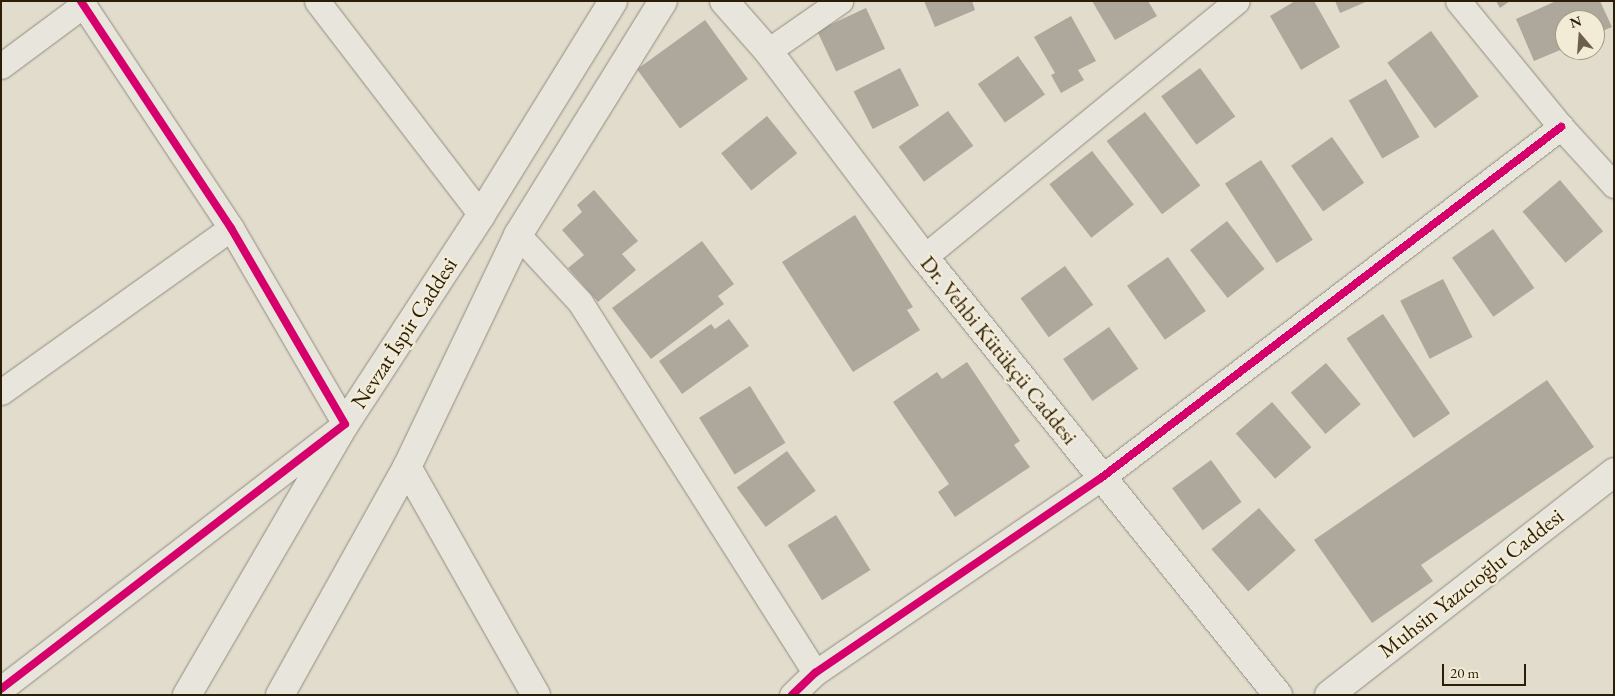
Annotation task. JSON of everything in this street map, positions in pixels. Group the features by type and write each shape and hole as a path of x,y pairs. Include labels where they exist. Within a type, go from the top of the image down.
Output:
{"main road":[{"name":"Nevzat İspir Caddesi","path":"187,695 345,424 481,215 613,1"},
{"path":"280,695 407,467 518,235 663,1"},
{"name":"Dr. Vehbi Kütükçü Caddesi","path":"724,1 768,51 924,257 1278,695"},
{"path":"407,467 536,695"},
{"name":"Muhsin Yazıcıoğlu Caddesi","path":"1329,695 1614,472"}],"street":[{"path":"317,1 481,215"},
{"path":"768,51 840,1"},
{"path":"924,257 1237,1"},
{"path":"1458,1 1561,127 1614,185"},
{"path":"1,66 82,3 231,228 345,424 1,689"},
{"path":"792,695 815,673 1101,478 1561,127"},
{"path":"1,392 231,228"},
{"path":"518,235 580,302 815,673"}],"building":[{"path":"924,1 972,1 975,10 935,27"},
{"path":"1092,1 1148,1 1157,16 1115,40"},
{"path":"1295,1 1314,1 1340,47 1301,70 1270,16"},
{"path":"1335,1 1368,1 1340,13"},
{"path":"1496,1 1510,1 1500,8"},
{"path":"1556,1 1600,1 1604,10 1555,10 1555,52 1534,61 1516,19"},
{"path":"866,8 885,49 836,72 817,31"},
{"path":"1605,12 1612,27 1605,30"},
{"path":"1071,16 1096,61 1078,70 1084,80 1061,93 1051,75 1055,73 1034,37"},
{"path":"705,20 748,79 680,128 637,69"},
{"path":"1431,31 1479,97 1435,128 1387,63"},
{"path":"1018,56 1045,95 1005,123 978,84"},
{"path":"900,68 919,105 873,129 854,92"},
{"path":"1200,68 1235,117 1196,145 1161,96"},
{"path":"1386,79 1420,137 1382,159 1349,100"},
{"path":"948,111 973,146 924,182 899,147"},
{"path":"1145,112 1200,185 1162,214 1107,141"},
{"path":"767,116 797,153 751,190 721,153"},
{"path":"1332,137 1364,183 1323,212 1291,166"},
{"path":"1092,151 1134,205 1091,238 1049,184"},
{"path":"1261,160 1313,240 1277,263 1225,183"},
{"path":"1560,180 1603,231 1566,263 1522,211"},
{"path":"594,190 638,241 622,254 636,270 598,302 568,268 584,255 562,230 582,212 577,205"},
{"path":"855,215 913,307 907,310 920,330 853,372 782,262"},
{"path":"1227,221 1265,269 1228,298 1190,250"},
{"path":"1493,229 1534,288 1493,317 1452,258"},
{"path":"702,241 734,284 718,296 724,304 651,359 612,308"},
{"path":"1168,257 1206,311 1165,340 1127,286"},
{"path":"1065,266 1093,305 1049,337 1021,298"},
{"path":"1443,279 1473,337 1430,359 1400,301"},
{"path":"1383,314 1450,413 1414,438 1347,339"},
{"path":"729,319 749,346 682,394 659,361 711,324 715,329"},
{"path":"1109,327 1138,369 1092,401 1063,359"},
{"path":"967,362 1020,441 1014,445 1030,467 955,517 938,492 949,484 893,402 937,372 942,379"},
{"path":"1326,363 1361,404 1325,434 1291,393"},
{"path":"1547,380 1594,447 1421,565 1433,581 1372,623 1314,540"},
{"path":"750,386 786,443 735,475 699,418"},
{"path":"1272,402 1311,447 1275,479 1236,433"},
{"path":"787,451 816,491 766,527 737,487"},
{"path":"1211,460 1242,502 1203,530 1172,488"},
{"path":"1259,508 1296,550 1248,592 1211,549"},
{"path":"836,515 870,570 822,600 788,545"}],"cycle path":[{"path":"1,689 345,424 231,228 81,1"},
{"path":"792,695 815,673 1101,478 1561,127"}]}
